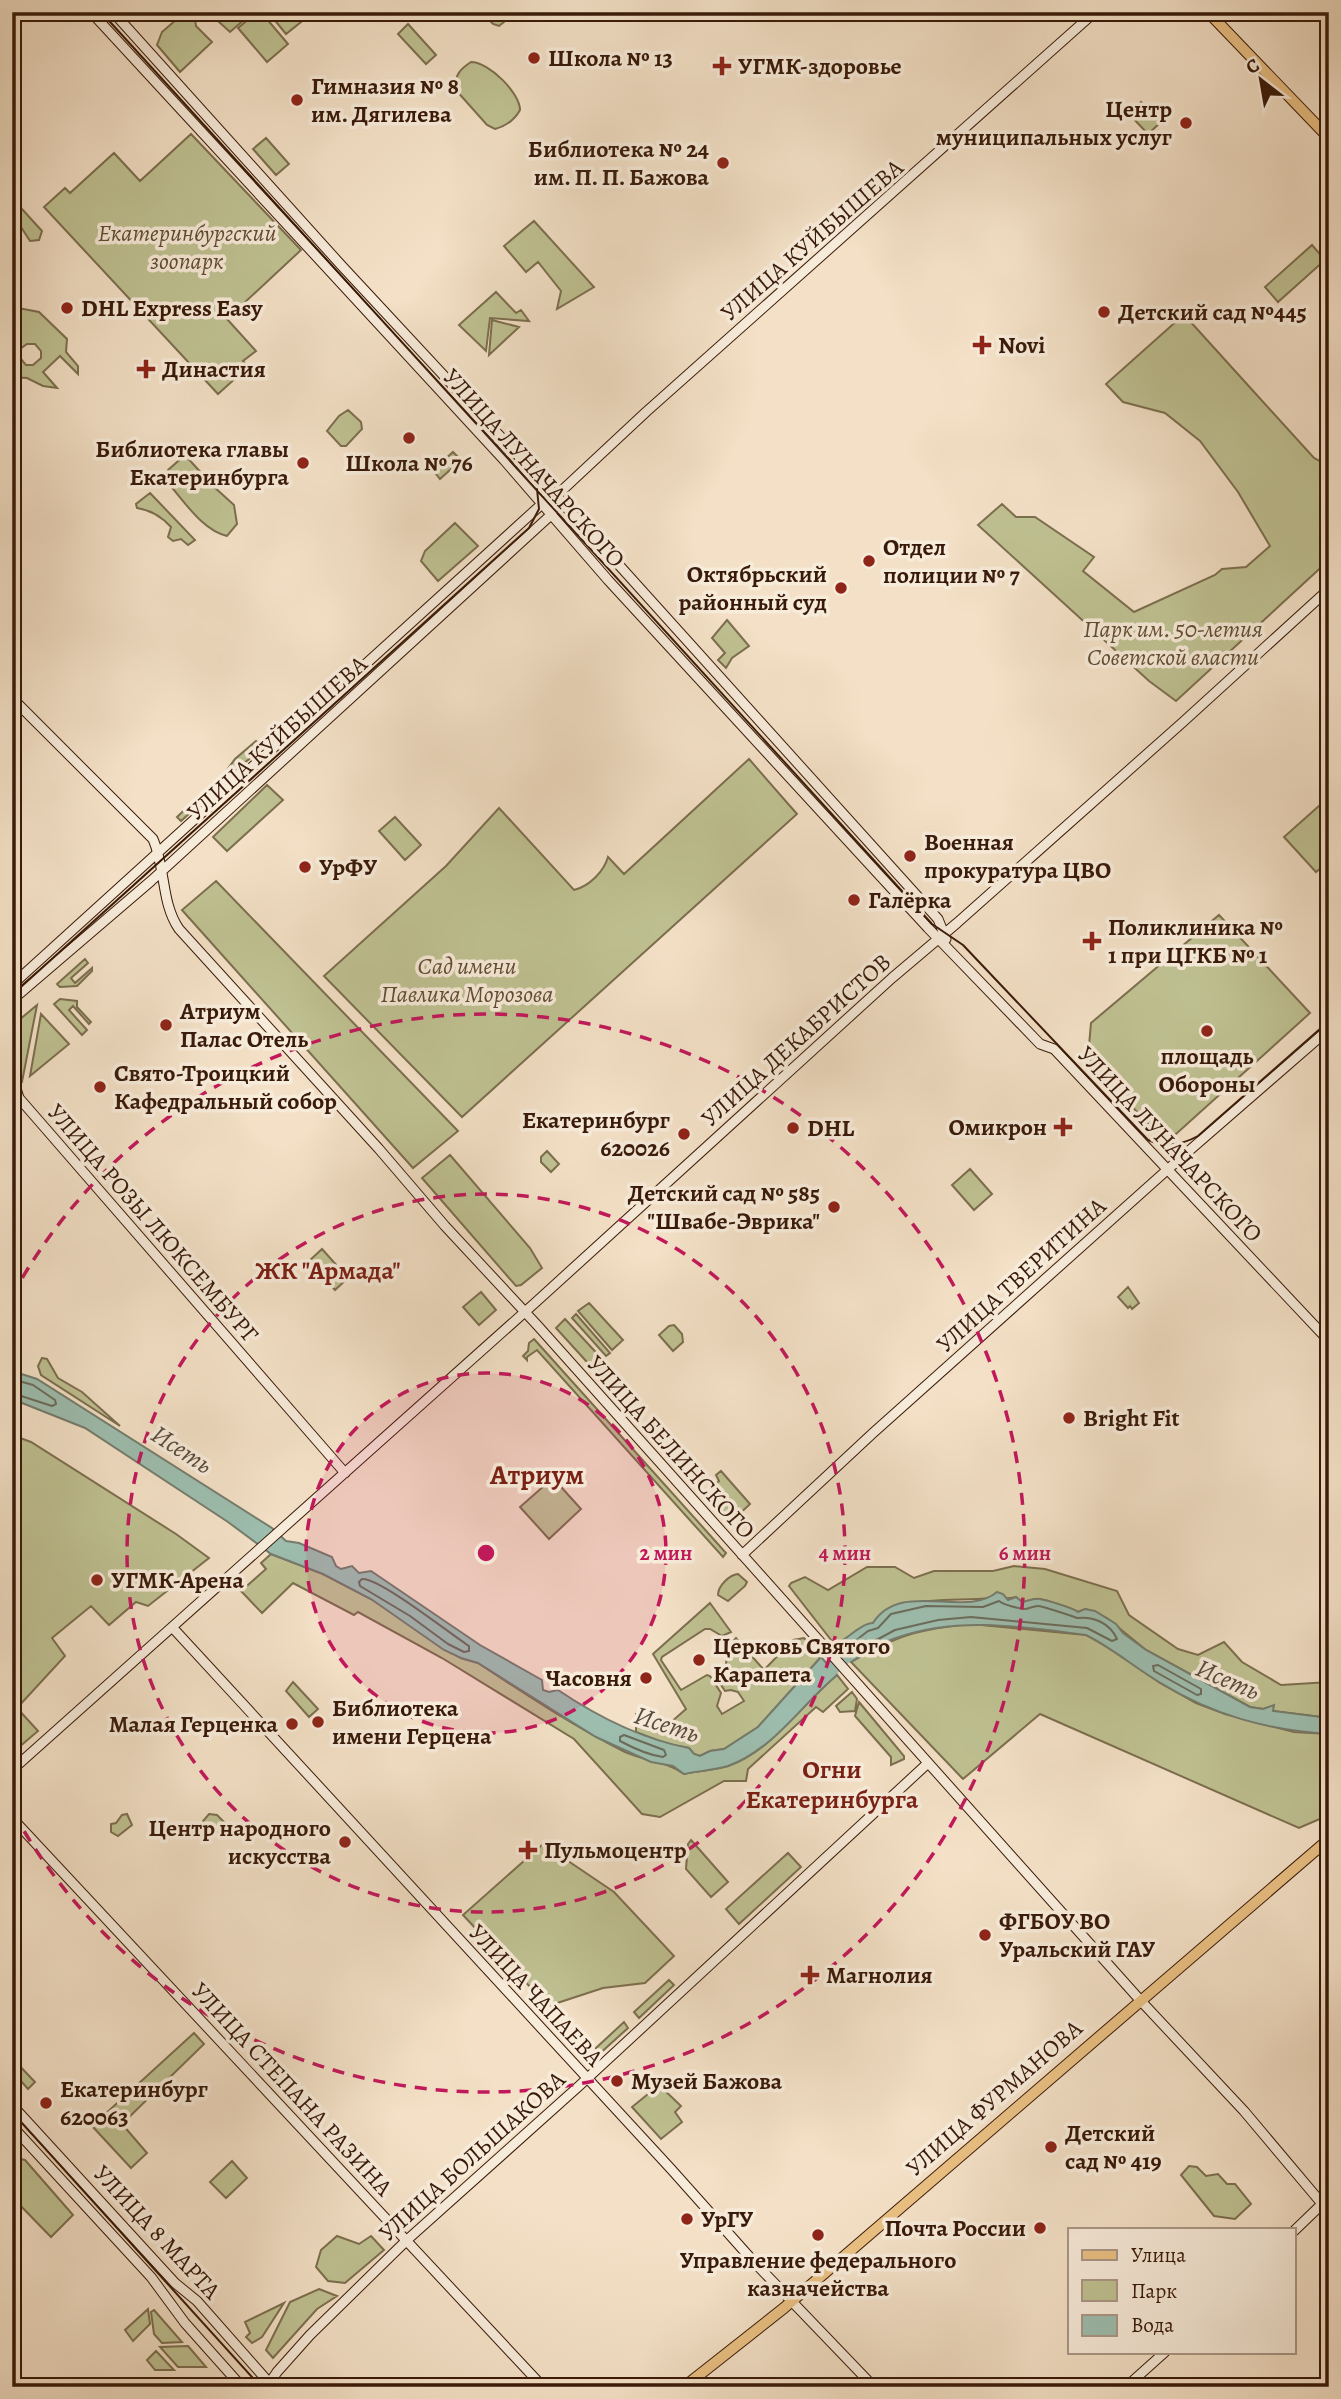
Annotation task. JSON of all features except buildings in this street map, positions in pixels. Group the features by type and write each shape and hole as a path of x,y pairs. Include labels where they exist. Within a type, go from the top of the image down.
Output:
{"main road":[{"name":"УЛИЦА ЛУНАЧАРСКОГО","path":"91,12 543,503 608,580 941,936 949,950 1040,1044 1054,1049 1329,1341"},
{"name":"УЛИЦА ЛУНАЧАРСКОГО","path":"113,12 938,919 941,936"},
{"name":"УЛИЦА КУЙБЫШЕВА","path":"17,971 159,852 543,503 556,496 646,412 1095,12"},
{"path":"1208,12 1329,138"},
{"path":"552,514 556,496"},
{"name":"УЛИЦА КУЙБЫШЕВА","path":"14,999 163,870 552,514"},
{"name":"УЛИЦА ДЕКАБРИСТОВ","path":"172,1627 1329,589"},
{"name":"УЛИЦА БЕЛИНСКОГО","path":"12,698 153,839 159,852 169,911 179,929 1140,2000 1251,2120 1325,2208"},
{"path":"17,971 31,978 38,978"},
{"name":"УЛИЦА РОЗЫ ЛЮКСЕМБУРГ","path":"17,971 14,984 13,1079 19,1098 345,1473"},
{"name":"УЛИЦА ТВЕРИТИНА","path":"742,1555 873,1433 1329,1029"},
{"path":"12,1770 172,1627"},
{"name":"УЛИЦА ЧАПАЕВА","path":"172,1627 791,2301 874,2387"},
{"name":"УЛИЦА БОЛЬШАКОВА","path":"270,2386 310,2335 407,2240 928,1763"},
{"name":"УЛИЦА СТЕПАНА РАЗИНА","path":"12,1818 544,2387"},
{"name":"УЛИЦА ФУРМАНОВА","path":"684,2387 791,2301 1329,1839"},
{"name":"УЛИЦА 8 МАРТА","path":"12,2105 175,2283 197,2301 270,2386"},
{"name":"УЛИЦА 8 МАРТА","path":"12,2126 150,2277 185,2323 242,2387"},
{"path":"1296,2230 1325,2208"},
{"path":"1126,2387 1163,2354"}],"green space":[{"path":"185,12 194,12 196,26 212,42 180,72 157,45 162,32"},
{"path":"208,12 253,12 230,32"},
{"path":"257,12 261,12 288,44 267,62 238,28"},
{"path":"268,12 302,12 306,18 286,34"},
{"path":"481,12 507,12 509,18 499,26 493,24"},
{"path":"408,24 436,55 426,64 398,34"},
{"path":"471,62 478,63 494,73 515,95 520,110 506,125 495,129 487,125 455,89 459,73"},
{"path":"1141,102 1160,123 1148,134 1129,114"},
{"name":"Екатеринбургский зоопарк","path":"191,134 301,250 227,319 256,351 243,361 248,367 218,394 44,207 65,188 70,193 114,153 140,181"},
{"path":"266,138 289,164 276,175 253,149"},
{"path":"12,198 42,231 39,240 30,241 19,224 12,220"},
{"path":"534,221 594,287 557,309 561,291 538,262 526,272 504,246"},
{"path":"1312,245 1325,260 1278,302 1265,287"},
{"path":"496,292 516,313 521,310 529,321 490,318 486,351 459,325"},
{"path":"18,308 39,312 67,339 66,352 78,366 78,374 60,356 43,372 57,388 43,386 27,378 12,377 12,332 16,322 12,319 12,314","holes":["27,344 35,344 41,351 41,358 33,365 26,365 20,358 20,349"]},
{"name":"Парк им. 50-летия Советской власти","path":"1180,318 1188,319 1314,458 1329,466 1329,560 1176,701 1149,681 978,525 1002,504 1016,517 1035,517 1094,557 1083,571 1134,612 1215,575 1222,569 1246,567 1270,546 1238,492 1200,441 1165,413 1123,402 1106,384"},
{"path":"492,320 519,327 489,355"},
{"path":"348,410 361,422 362,429 346,446 341,446 327,431 339,416"},
{"path":"453,452 461,460 440,479 433,470"},
{"path":"185,455 234,505 237,524 227,536 202,522 168,483 168,470"},
{"path":"150,493 195,540 188,545 181,539 173,541 168,537 171,527 167,523 151,512 137,508 136,504"},
{"path":"455,523 478,546 438,581 421,561 425,551"},
{"path":"727,620 749,646 732,658 726,668 718,660 725,653 712,638"},
{"path":"256,741 261,744 253,756 229,775 227,770 235,759"},
{"name":"Сад имени Павлика Морозова","path":"749,759 797,814 462,1117 324,976 446,866 499,808 574,890 596,877 608,857 624,874"},
{"path":"212,784 216,789 181,821 177,817"},
{"path":"267,785 283,800 227,851 213,837"},
{"path":"1329,797 1329,861 1316,872 1284,837"},
{"path":"395,817 421,845 405,860 379,831"},
{"path":"216,881 458,1131 413,1168 182,910"},
{"path":"1219,915 1310,1013 1176,1134 1153,1130 1088,1057 1091,1023"},
{"path":"85,959 88,963 71,978 75,983 92,968 92,971 77,986 60,987 57,984"},
{"path":"60,999 77,1001 77,1007 91,1022 89,1024 73,1006 69,1010 87,1030 82,1035 54,1004"},
{"path":"37,1005 22,1082 19,1081 19,1020"},
{"path":"41,1014 69,1044 30,1076"},
{"path":"547,1151 559,1164 551,1172 541,1162 541,1157"},
{"path":"450,1155 530,1248 542,1268 521,1285 516,1286 422,1178"},
{"path":"970,1169 992,1194 974,1210 952,1185"},
{"path":"322,1249 348,1278 335,1290 309,1261"},
{"path":"1128,1287 1139,1303 1132,1309 1118,1297"},
{"path":"481,1292 496,1310 479,1325 463,1307"},
{"path":"589,1303 623,1340 612,1350 578,1311"},
{"path":"576,1314 610,1353 606,1356 572,1318"},
{"path":"565,1319 605,1362 596,1372 556,1328"},
{"path":"674,1325 682,1334 683,1342 673,1351 659,1335"},
{"path":"534,1339 726,1553 723,1557 537,1350 527,1357 527,1360 523,1356"},
{"path":"42,1358 47,1359 58,1378 82,1392 120,1426 41,1375 38,1366"},
{"name":"УГМК-Арена","path":"12,1435 31,1442 209,1558 148,1606 136,1602 109,1625 91,1606 52,1638 65,1656 17,1708 38,1731 12,1753"},
{"path":"721,1471 750,1504 732,1521 712,1500 709,1489 719,1481 716,1475"},
{"path":"553,1478 581,1509 549,1539 520,1507"},
{"path":"271,1554 323,1574 371,1599 461,1658 478,1663 550,1710 606,1742 684,1774 717,1769 744,1759 773,1738 837,1675 848,1689 823,1712 816,1707 748,1769 746,1781 724,1781 660,1817 642,1814 574,1739 442,1658 358,1612 354,1615 293,1583 262,1613 241,1591 266,1569 261,1563"},
{"path":"1014,1566 1045,1569 1117,1591 1129,1615 1178,1649 1198,1655 1224,1642 1242,1662 1281,1685 1329,1682 1329,1718 1273,1711 1273,1706 1263,1709 1250,1707 1146,1650 1107,1618 1086,1609 1078,1612 1042,1600 1022,1602 1016,1597 909,1603 894,1607 835,1645 789,1586 805,1577 828,1590 867,1567 895,1567 914,1578 934,1571 993,1571"},
{"path":"738,1574 747,1582 745,1586 728,1601 718,1595 725,1582"},
{"path":"710,1603 731,1632 722,1636 705,1629 661,1660 681,1690 707,1675 710,1676 721,1693 717,1706 722,1714 744,1701 738,1692 725,1691 715,1676 715,1673 726,1665 727,1652 730,1656 733,1654 729,1646 736,1638 764,1670 793,1640 804,1638 821,1657 758,1727 724,1749 700,1756 689,1748 667,1744 636,1732 636,1714 669,1724 686,1709 653,1654"},
{"path":"971,1624 1086,1635 1196,1703 1225,1714 1294,1732 1329,1734 1329,1815 1299,1828 1040,1714 963,1779 851,1662 882,1645 909,1635"},
{"path":"293,1682 318,1709 309,1717 286,1691"},
{"path":"852,1692 857,1699 855,1711 840,1712 836,1706"},
{"path":"859,1702 904,1759 891,1765 891,1757 855,1716"},
{"path":"127,1814 132,1825 118,1836 111,1832 111,1824"},
{"path":"209,1814 217,1815 228,1826 225,1832 208,1832 203,1827 203,1821"},
{"path":"691,1840 728,1882 711,1897 686,1869 688,1844"},
{"path":"543,1844 614,1892 674,1956 645,1983 603,1988 548,2006 463,1915"},
{"path":"788,1853 801,1867 739,1924 726,1909"},
{"path":"669,1980 674,1985 639,2018 634,2012"},
{"path":"624,2022 628,2028 596,2057 596,2048"},
{"path":"194,2033 204,2044 122,2124 147,2153 131,2168 92,2126"},
{"path":"13,2059 35,2082 28,2089 12,2071"},
{"path":"659,2085 681,2106 675,2112 682,2122 661,2139 632,2107"},
{"path":"12,2157 25,2160 73,2215 51,2237 12,2197"},
{"path":"232,2161 247,2178 226,2198 210,2182"},
{"path":"1189,2166 1197,2167 1206,2176 1218,2174 1227,2184 1235,2184 1251,2204 1235,2219 1214,2216 1181,2175"},
{"path":"337,2236 359,2244 371,2236 384,2250 345,2283 328,2281 316,2267 321,2250"},
{"path":"319,2289 337,2296 317,2309 273,2358 266,2350 290,2302"},
{"path":"284,2303 262,2337 252,2343 246,2337 250,2333 245,2322"},
{"path":"148,2309 150,2324 133,2341 125,2330"},
{"path":"154,2310 182,2342 162,2343 154,2334 151,2312"},
{"path":"188,2346 206,2367 178,2367 160,2347"},
{"path":"156,2351 174,2370 155,2370 147,2360"}],"water":[{"path":"12,1371 37,1379 272,1528 286,1541 299,1543 332,1557 336,1566 341,1569 352,1566 359,1573 371,1571 480,1645 542,1680 543,1690 558,1690 621,1726 654,1739 689,1748 694,1754 700,1756 724,1749 758,1727 821,1657 837,1675 773,1738 744,1759 728,1766 684,1774 673,1766 651,1762 596,1737 478,1663 444,1650 371,1599 323,1574 271,1554 228,1522 85,1428 12,1399"},
{"path":"997,1592 1008,1600 1016,1597 1022,1602 1040,1599 1078,1612 1085,1609 1095,1611 1116,1624 1123,1633 1146,1650 1250,1707 1263,1709 1274,1705 1273,1711 1329,1718 1329,1734 1283,1729 1220,1712 1179,1694 1086,1635 992,1625 945,1627 893,1639 851,1662 835,1645 873,1623 885,1610 900,1603 968,1602 984,1599"}],"waterway":[{"name":"Исеть","path":"818,1681 861,1645"}],"tram line":[{"path":"101,12 932,924 963,945 1148,1140 1173,1144 1198,1136 1329,1021"},
{"path":"12,995 529,528 539,509 537,489"},
{"path":"12,2112 261,2387"}],"place":[{"name":"Школа № 13","path":"534,58"},
{"name":"УГМК-здоровье","path":"722,66"},
{"name":"Гимназия № 8 им. Дягилева","path":"297,100"},
{"name":"Центр муниципальных услуг","path":"1186,123"},
{"name":"Библиотека № 24 им. П. П. Бажова","path":"723,163"},
{"name":"DHL Express Easy","path":"67,308"},
{"name":"Детский сад №445","path":"1104,312"},
{"name":"Novi","path":"982,345"},
{"name":"Династия","path":"146,369"},
{"name":"Школа № 76","path":"409,438"},
{"name":"Библиотека главы Екатеринбурга","path":"303,463"},
{"name":"Отдел полиции № 7","path":"869,561"},
{"name":"Октябрьский районный суд","path":"841,588"},
{"name":"Военная прокуратура ЦВО","path":"910,856"},
{"name":"УрФУ","path":"305,867"},
{"name":"Галёрка","path":"854,900"},
{"name":"Поликлиника № 1 при ЦГКБ № 1","path":"1092,941"},
{"name":"Атриум Палас Отель","path":"166,1025"},
{"name":"площадь Обороны","path":"1207,1031"},
{"name":"Свято-Троицкий Кафедральный собор","path":"100,1087"},
{"name":"Омикрон","path":"1063,1127"},
{"name":"DHL","path":"793,1128"},
{"name":"Екатеринбург 620026","path":"684,1134"},
{"name":"Детский сад № 585 \"Швабе-Эврика\"","path":"834,1207"},
{"name":"Bright Fit","path":"1069,1418"},
{"name":"УГМК-Арена","path":"97,1580"},
{"name":"Церковь Святого Карапета","path":"699,1660"},
{"name":"Часовня","path":"646,1678"},
{"name":"Библиотека имени Герцена","path":"318,1722"},
{"name":"Малая Герценка","path":"292,1724"},
{"name":"Центр народного искусства","path":"345,1842"},
{"name":"Пульмоцентр","path":"528,1850"},
{"name":"ФГБОУ ВО Уральский ГАУ","path":"985,1935"},
{"name":"Магнолия","path":"810,1975"},
{"name":"Музей Бажова","path":"617,2081"},
{"name":"Екатеринбург 620063","path":"46,2103"},
{"name":"Детский сад № 419","path":"1051,2147"},
{"name":"УрГУ","path":"687,2219"},
{"name":"Почта России","path":"1040,2228"},
{"name":"Управление федерального казначейства","path":"818,2235"}],"district":[{"name":"ЖК \"Армада\"","path":"328,1270"},
{"name":"Атриум","path":"537,1474"},
{"name":"Огни Екатеринбурга","path":"832,1784"}]}
